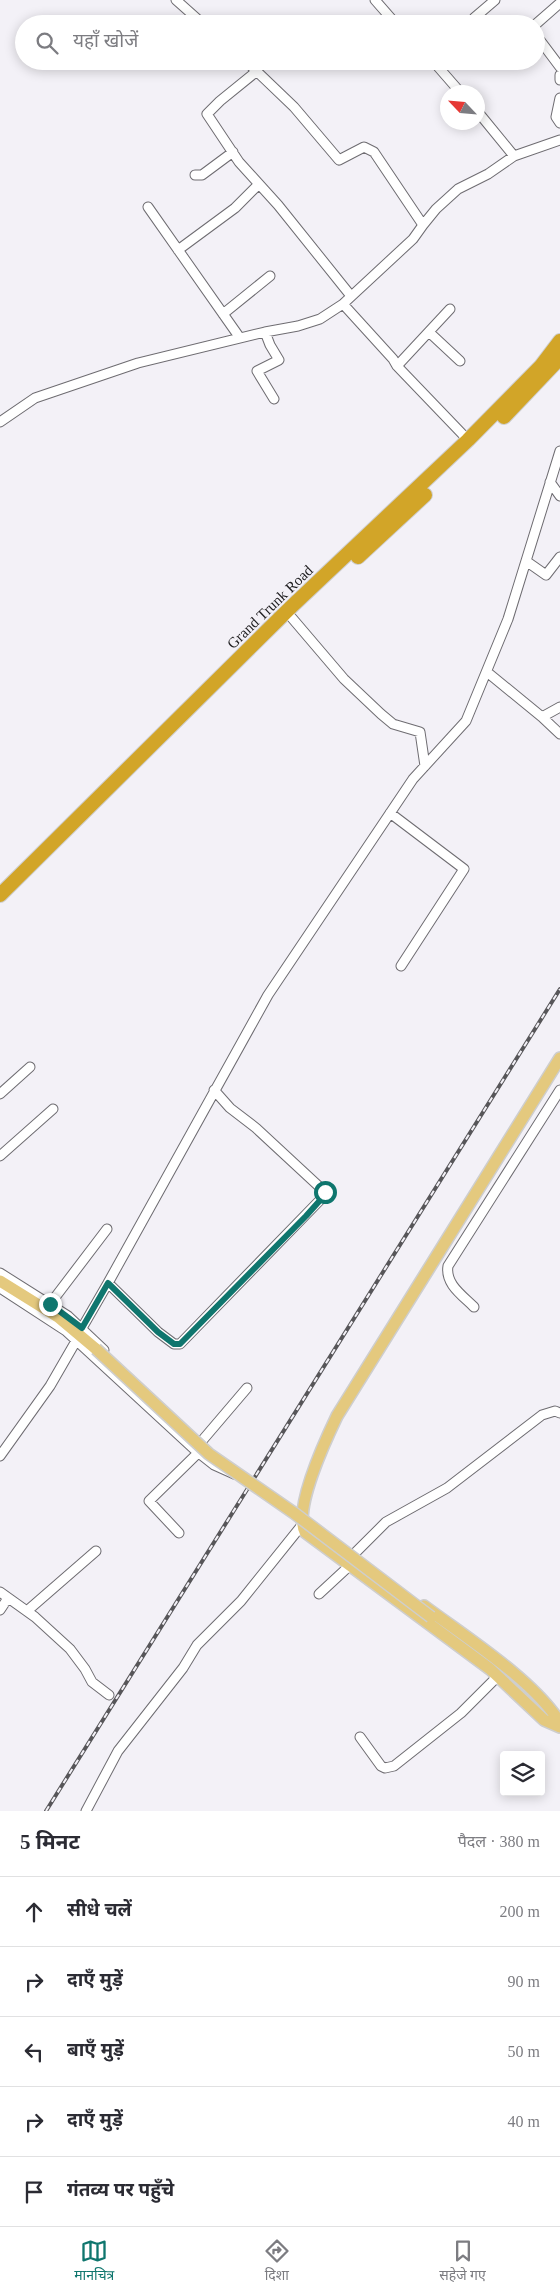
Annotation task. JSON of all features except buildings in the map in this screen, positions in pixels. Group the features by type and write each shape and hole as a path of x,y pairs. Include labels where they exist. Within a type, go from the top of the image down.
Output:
{"highway":[{"name":"Grand Trunk Road","path":"0,895 291,607 468,440 541,366 560,341"},
{"name":"Grand Trunk Road","path":"0,907 292,618 408,512 541,380 560,358"}],"main road":[{"path":"560,1058 337,1416 316,1462 302,1525 305,1532 352,1559 507,1669 541,1699 560,1725"},
{"path":"0,1281 58,1317 96,1349 209,1454 294,1513 431,1617 506,1675 560,1725"},
{"path":"305,1510 314,1522 352,1559 498,1676 544,1720 560,1725"}],"street":[{"path":"176,0 193,15"},
{"path":"375,0 388,15"},
{"path":"478,15 495,0"},
{"path":"545,16 560,3"},
{"path":"545,48 560,67"},
{"path":"440,70 454,85"},
{"path":"351,296 233,152 207,114 208,111 257,71 294,107 339,160 364,148 374,152 423,225"},
{"path":"560,75 560,80"},
{"path":"560,98 556,117 560,122"},
{"path":"485,121 514,156"},
{"path":"0,422 35,398 138,363 265,332 298,326 320,319 342,304 413,239 436,209 458,189 488,174 514,156 560,140"},
{"path":"195,175 202,175 233,152"},
{"path":"178,250 235,208 259,184"},
{"path":"148,207 240,338"},
{"path":"223,314 270,276"},
{"path":"342,304 393,359 397,366 468,440"},
{"path":"397,366 450,309"},
{"path":"265,332 279,360 257,371 274,399"},
{"path":"430,332 460,361"},
{"path":"82,1328 268,995 413,779 466,721 508,619 560,451"},
{"path":"550,482 560,496"},
{"path":"526,561 546,575 560,557"},
{"path":"292,618 344,679 381,714 393,724 420,732 425,766"},
{"path":"487,672 560,734"},
{"path":"542,717 560,707"},
{"path":"390,813 464,869 401,966"},
{"path":"0,1094 30,1067"},
{"path":"108,1283 158,1332 174,1344 180,1344 323,1197 325,1192 249,1121 230,1108 214,1090"},
{"path":"474,1307 451,1284 447,1275 448,1266 560,1090"},
{"path":"0,1156 53,1110"},
{"path":"50,1304 107,1229"},
{"path":"0,1273 50,1304 82,1328 202,1441 237,1470 234,1474 228,1473 214,1465 197,1451 47,1318 0,1288"},
{"path":"0,1456 50,1386 76,1342"},
{"path":"179,1533 148,1501 197,1451 202,1441 247,1388"},
{"path":"319,1594 386,1522 447,1488 542,1415 555,1410 560,1413"},
{"path":"86,1811 118,1751 183,1668 197,1644 241,1601 302,1525"},
{"path":"28,1611 96,1551"},
{"path":"0,1592 28,1611 70,1649 92,1682 109,1695"},
{"path":"0,1610 6,1601 11,1600"},
{"path":"360,1737 381,1766 385,1768 394,1766 461,1713 498,1676"}],"railway":[{"path":"46,1811 560,989"}],"route":[{"path":"50,1304 82,1328 108,1283 158,1332 174,1344 180,1344 306,1216 323,1197 325,1192"}]}
